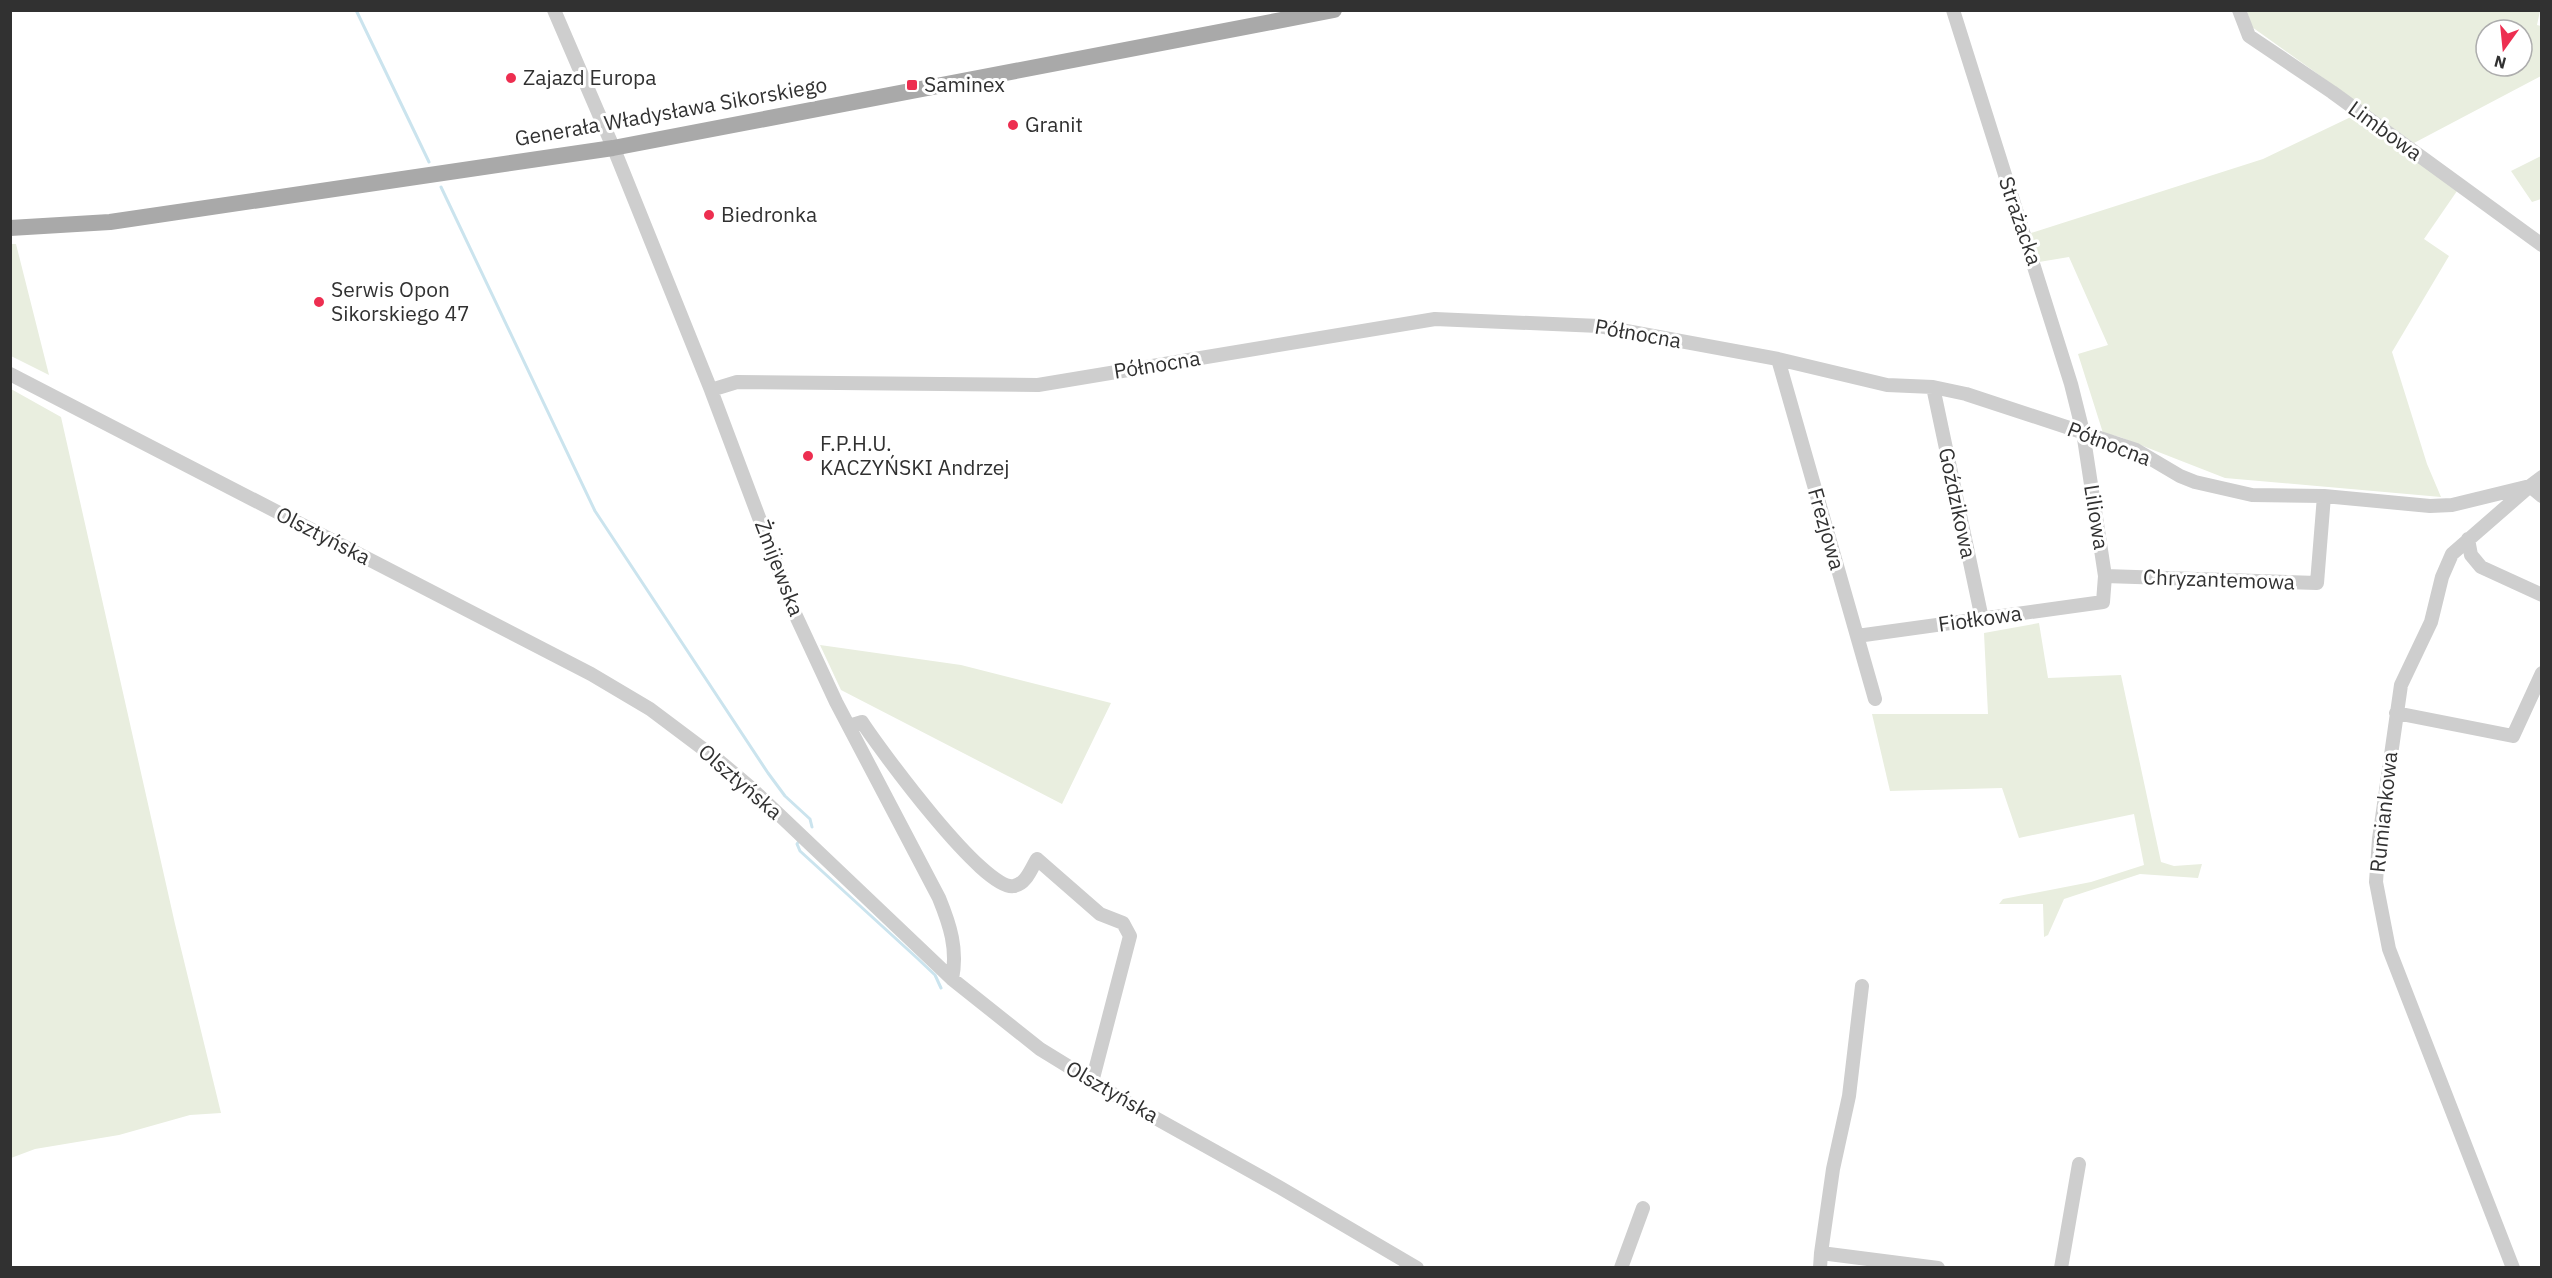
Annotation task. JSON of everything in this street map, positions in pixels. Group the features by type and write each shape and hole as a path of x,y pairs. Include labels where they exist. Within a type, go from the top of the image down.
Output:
{"main road":[{"name":"Generała Władysława Sikorskiego","path":"10,228 110,222 613,148 1334,10"}],"street":[{"name":"Żmijewska","path":"554,10 613,148 711,390 796,616 849,726 939,897 950,926 955,949 952,979"},
{"name":"Strażacka","path":"1953,10 2025,243 2042,287 2083,432"},
{"name":"Limbowa","path":"2239,10 2249,36 2332,92 2541,245"},
{"name":"Północna","path":"711,390 738,382 1038,385 1450,318 1599,326 1778,359 1887,385 1932,387 1966,394 2136,450 2195,482 2230,492 2252,495 2324,496 2430,506 2452,505 2530,486 2541,477"},
{"name":"Frezjowa","path":"1778,359 1875,699"},
{"name":"Olsztyńska","path":"10,374 591,674 650,709 718,759 952,979 1040,1049 1092,1082 1417,1268"},
{"name":"Goździkowa","path":"1932,387 1982,619"},
{"name":"Liliowa","path":"2083,432 2105,576 2103,602"},
{"path":"2530,486 2541,496"},
{"name":"Rumiankowa","path":"2513,1268 2389,949 2376,882 2379,839 2401,685 2431,622 2442,577 2452,554 2530,486"},
{"name":"Chryzantemowa","path":"2105,576 2317,583 2324,496"},
{"path":"2468,539 2472,555 2481,567 2541,595"},
{"name":"Fiołkowa","path":"1857,636 2103,602"},
{"path":"2396,713 2513,736 2541,673"},
{"path":"849,726 862,722 879,748 932,815 975,862 1004,886 1014,886 1024,881 1037,859 1100,914 1123,923 1130,936 1092,1082"},
{"path":"1862,986 1849,1095 1833,1169 1820,1260 1938,1268"},
{"path":"2061,1268 2079,1164"},
{"path":"1621,1268 1643,1208"}],"shaded area":[{"path":"2247,11 2540,11 2537,25 2541,26 2541,76 2414,143 2252,27"},
{"path":"2355,115 2457,191 2424,239 2449,256 2392,352 2427,464 2441,497 2225,478 2120,437 2103,433 2078,354 2108,345 2069,257 2039,262 2031,233 2263,159"},
{"path":"2541,156 2541,199 2532,202 2511,171"},
{"path":"10,244 16,244 49,375 11,356"},
{"path":"11,389 61,417 175,924 221,1113 190,1115 119,1135 35,1149 11,1158"},
{"path":"2039,623 2048,678 2121,675 2161,862 2174,866 2202,864 2198,878 2140,874 2064,899 2048,935 2044,937 2043,904 1999,904 2003,899 2091,882 2144,865 2134,814 2019,838 2002,788 1890,791 1872,714 1988,714 1984,633"},
{"path":"820,645 961,665 1111,703 1062,804 841,690"}],"waterway":[{"path":"356,10 429,162"},
{"path":"441,187 595,511 768,773 785,796 810,819 812,827"},
{"path":"799,841 797,844 800,851 935,975 941,988"}],"place":[{"name":"Zajazd Europa","path":"511,78"},
{"name":"Saminex","path":"912,85"},
{"name":"Granit","path":"1013,125"},
{"name":"Biedronka","path":"709,215"},
{"name":"Serwis Opon Sikorskiego 47","path":"319,302"},
{"name":"F.P.H.U. KACZYŃSKI Andrzej","path":"808,456"}]}
